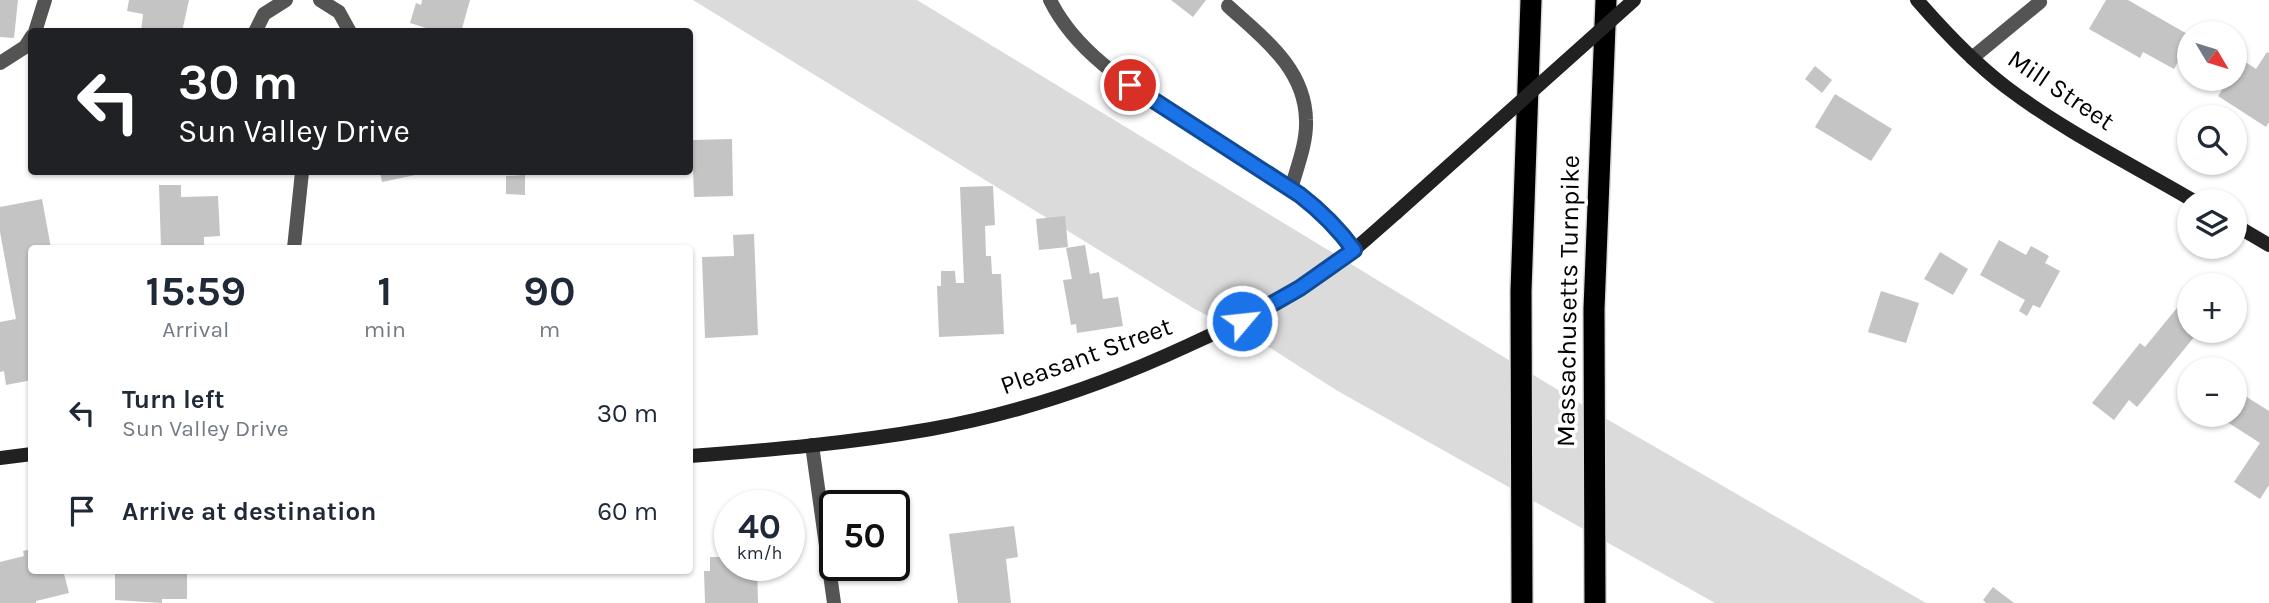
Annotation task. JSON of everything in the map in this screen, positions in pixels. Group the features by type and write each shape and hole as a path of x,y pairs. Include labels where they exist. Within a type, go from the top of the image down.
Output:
{"highway":[{"name":"Massachusetts Turnpike","path":"1522,603 1521,278 1531,0"},
{"name":"Massachusetts Turnpike","path":"1595,603 1594,309 1606,0"}],"main road":[{"name":"Pleasant Street","path":"693,456 812,445 933,429 987,417 1039,404 1098,384 1242,321 1300,288 1354,250 1634,0"},
{"name":"Mill Street","path":"1917,0 1972,58 2003,85 2042,113 2177,191"},
{"path":"2247,232 2269,245"},
{"path":"0,458 28,454"}],"street":[{"path":"36,28 45,0"},
{"path":"257,28 264,15 286,0"},
{"path":"320,0 339,12 348,28"},
{"path":"1050,0 1076,38 1102,63 1130,85 1322,212 1354,250"},
{"path":"1972,58 2040,2 2039,0"},
{"path":"1228,6 1286,61 1301,87 1306,120 1303,148 1291,189"},
{"path":"0,63 28,42"},
{"path":"294,245 302,175"},
{"path":"812,445 834,603"}],"shaded area":[{"path":"693,0 917,0 1591,410 1926,603 1715,603 1336,390 1272,349 1193,308"}],"building":[{"path":"0,0 18,0 14,38 0,37"},
{"path":"129,0 189,0 183,28 141,28 143,14 127,11"},
{"path":"422,0 470,0 462,28 426,28 410,23 416,3 421,5"},
{"path":"1171,0 1206,0 1193,17"},
{"path":"2106,0 2128,0 2177,28 2177,64 2174,69 2143,52 2140,58 2089,29"},
{"path":"2267,52 2269,53 2269,122 2266,127 2247,115 2247,105 2232,105 2218,96 2221,91 2247,91 2247,63 2256,69"},
{"path":"1815,66 1832,80 1822,93 1805,79"},
{"path":"1835,94 1892,129 1871,161 1815,127"},
{"path":"732,139 733,196 694,197 693,140"},
{"path":"381,175 415,175 382,182"},
{"path":"525,175 525,195 506,194 506,176"},
{"path":"159,185 181,185 181,197 218,196 220,236 204,237 204,245 161,245"},
{"path":"993,186 995,225 985,226 986,256 991,256 992,274 1001,274 1004,334 939,337 937,286 941,286 941,271 955,271 956,283 964,283 960,187"},
{"path":"42,199 50,245 28,245 28,381 6,385 4,371 0,372 0,322 16,319 0,232 0,207"},
{"path":"1065,216 1068,247 1039,250 1036,219"},
{"path":"754,234 758,335 705,338 702,257 734,256 733,235"},
{"path":"1999,240 2026,255 2031,246 2049,256 2045,263 2060,271 2040,308 2033,305 2027,316 2019,311 2025,300 1980,275"},
{"path":"1085,245 1090,274 1099,272 1103,299 1118,297 1123,326 1077,333 1076,324 1071,325 1063,280 1072,279 1066,248"},
{"path":"1940,252 1968,269 1953,295 1924,279"},
{"path":"1881,291 1919,303 1906,343 1868,332"},
{"path":"2177,308 2177,343 2189,343 2137,407 2129,400 2114,420 2092,403 2140,343 2145,347"},
{"path":"2247,397 2269,411 2269,485 2260,499 2234,482 2260,443 2235,427 2247,427"},
{"path":"1014,526 1018,557 1006,559 1011,603 958,603 949,534"},
{"path":"28,550 28,574 64,574 69,593 36,603 0,603 0,562 24,556 23,551"},
{"path":"710,557 714,557 714,581 757,581 758,603 705,603 704,571 710,571"},
{"path":"115,574 187,574 187,599 162,599 162,603 115,600"},
{"path":"1993,587 2014,603 1986,603 1983,600"}],"route":[{"path":"1130,85 1300,195 1322,212 1354,250 1300,288 1242,321"}]}
